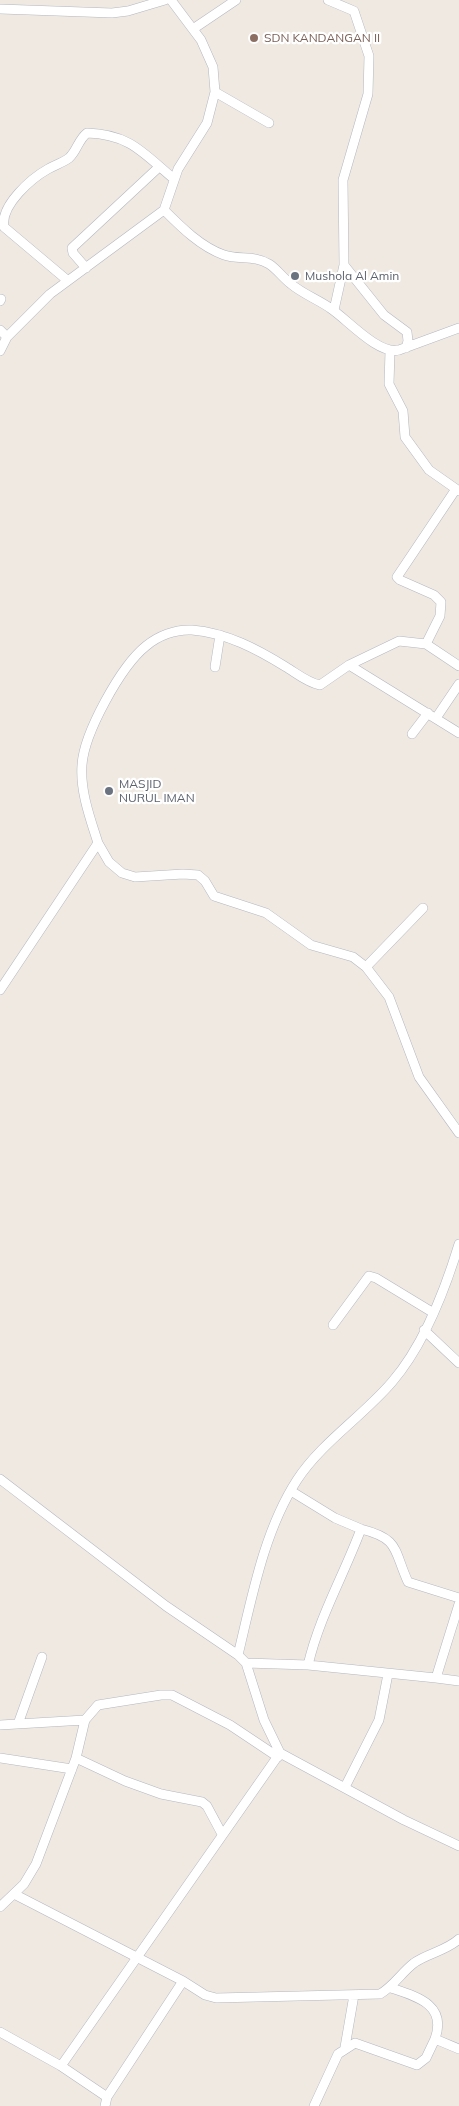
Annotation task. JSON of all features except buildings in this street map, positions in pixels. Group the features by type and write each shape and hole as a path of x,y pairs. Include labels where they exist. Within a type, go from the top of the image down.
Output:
{"street":[{"path":"0,9 112,13 128,11 164,0"},
{"path":"0,351 7,337 50,294 164,210 178,168 207,123 215,92 213,67 201,40 171,0"},
{"path":"193,29 236,0"},
{"path":"328,0 354,11 370,61 367,100 343,180 344,265 334,310"},
{"path":"215,92 268,123"},
{"path":"67,280 4,227 3,213 8,202 46,170 70,157 80,139 87,133 110,136 139,148 174,179"},
{"path":"86,268 73,254 72,248 159,167"},
{"path":"164,210 184,229 216,251 230,256 269,263 290,284 334,310 368,338 390,351 406,348 459,328"},
{"path":"344,265 384,315 408,334 406,348"},
{"path":"0,330 7,337"},
{"path":"390,351 389,384 403,411 405,437 429,470 458,490 397,577 434,595 440,602 440,616 426,644"},
{"path":"459,666 426,644 404,640 394,642 350,665 324,684 316,685 252,647 220,636 180,630 156,639 136,656 101,710 87,739 81,767 87,808 98,843 109,862 122,873 135,877 182,874 198,876 205,881 214,896 266,913 312,945 353,957 366,967 389,996 422,1083 459,1133"},
{"path":"215,667 220,636"},
{"path":"350,665 459,733"},
{"path":"436,718 459,684"},
{"path":"412,734 428,713"},
{"path":"0,990 98,843"},
{"path":"366,967 423,908"},
{"path":"238,1655 262,1558 291,1491 305,1469 392,1383 424,1330 459,1244"},
{"path":"333,1325 369,1276 376,1278 432,1312"},
{"path":"424,1330 459,1363"},
{"path":"0,1479 166,1606 238,1655 246,1663 264,1720 279,1755"},
{"path":"291,1491 335,1518 389,1539 394,1546 408,1582 459,1598"},
{"path":"308,1665 325,1609 351,1556 361,1529"},
{"path":"436,1678 459,1604"},
{"path":"18,1724 42,1657"},
{"path":"246,1663 308,1665 459,1681"},
{"path":"345,1786 379,1720 388,1674"},
{"path":"0,1907 24,1884 36,1864 76,1758 85,1720 98,1705 161,1694 172,1695 230,1725 279,1755 345,1786 404,1820 459,1846"},
{"path":"0,1725 85,1720"},
{"path":"62,2066 222,1834 279,1755"},
{"path":"0,1758 14,1762 72,1769"},
{"path":"76,1758 143,1788 202,1802 207,1806 222,1834"},
{"path":"14,1894 138,1956 205,1995 216,1998 380,1994 391,1988 404,1971 416,1961 441,1951 459,1939"},
{"path":"0,2032 62,2066 106,2102 183,1981"},
{"path":"314,2106 334,2059 345,2047 355,2043 364,2045 417,2065 426,2058 440,2023 434,2010 424,2002 391,1988"},
{"path":"345,2047 354,1995"},
{"path":"435,2039 459,2049"}],"place":[{"name":"SDN KANDANGAN II","path":"254,38"},
{"name":"Mushola Al Amin","path":"295,276"},
{"name":"MASJID NURUL IMAN","path":"109,791"}]}
